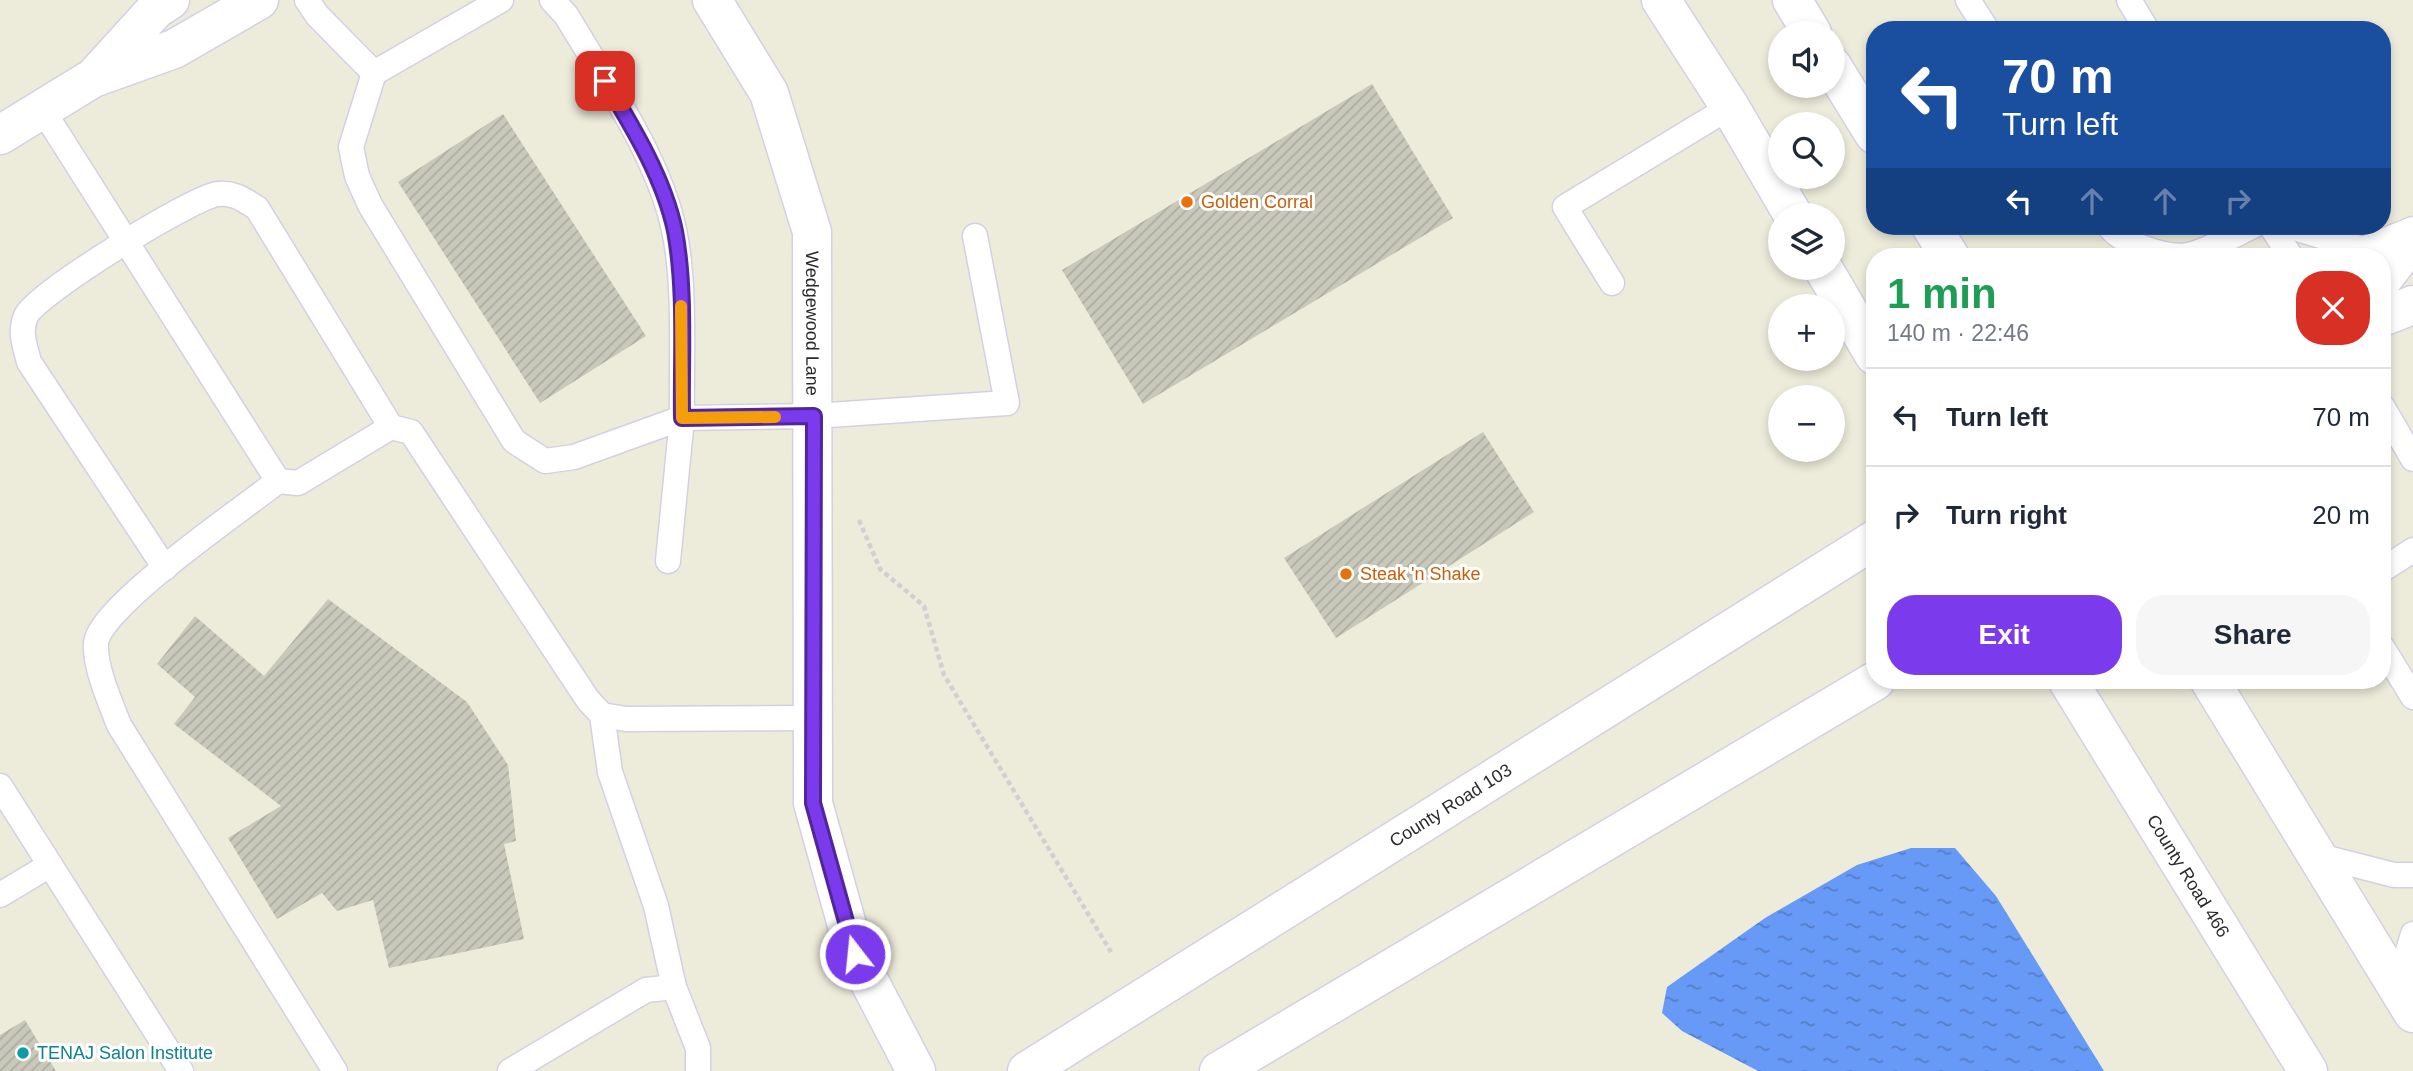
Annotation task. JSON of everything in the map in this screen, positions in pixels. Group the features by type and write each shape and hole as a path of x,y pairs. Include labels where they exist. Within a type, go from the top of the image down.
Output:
{"street":[{"path":"93,78 156,9 170,0"},
{"path":"0,135 93,78 174,49 259,0"},
{"name":"Wedgewood Lane","path":"712,0 769,93 812,232 813,803 855,954 916,1071"},
{"path":"1661,0 1730,107 1786,203"},
{"path":"1792,0 1805,21"},
{"path":"1845,87 1866,121"},
{"path":"2391,268 2413,240"},
{"path":"1831,280 1866,341"},
{"path":"2391,314 2413,305"},
{"name":"County Road 103","path":"1027,1071 1866,545"},
{"path":"1219,1071 1866,686"},
{"name":"County Road 466","path":"2073,689 2308,1071"},
{"path":"2215,689 2405,1001"}],"lane":[{"path":"307,0 317,15 373,73"},
{"path":"501,0 373,73 351,147 357,176 370,205 514,441 545,461 574,457 682,418 814,416 1007,403 975,236"},
{"path":"552,0 566,15 644,147 674,230 681,314 682,418 667,561"},
{"path":"1968,0 1981,21"},
{"path":"2129,0 2142,21"},
{"path":"1612,283 1564,207 1730,107"},
{"path":"42,109 278,481"},
{"path":"165,568 29,362 22,336 26,314 40,298 197,200 218,194 237,195 257,208 391,427 411,432 588,700 602,715 610,772 656,906 674,987 698,1048 698,1071"},
{"path":"2366,248 2413,229"},
{"path":"2115,235 2145,248"},
{"path":"2205,248 2233,235"},
{"path":"2317,235 2360,248"},
{"path":"2391,421 2413,459"},
{"path":"335,1071 119,725 104,686 96,642 108,618 165,568 278,481 298,483 391,427"},
{"path":"2391,564 2413,550"},
{"path":"2391,662 2413,697"},
{"path":"602,715 626,719 812,719"},
{"path":"0,786 181,1071"},
{"path":"2316,855 2394,875 2413,874"},
{"path":"0,895 50,864"},
{"path":"2405,1001 2413,934"},
{"path":"510,1071 646,990 674,987"}],"path":[{"path":"858,518 880,569 924,606 944,675 1111,952"}],"water":[{"path":"1911,848 1955,848 1996,896 2104,1071 1758,1071 1682,1031 1662,1013 1667,987 1765,918 1857,865"}],"building":[{"path":"1372,84 1453,218 1143,404 1062,270"},
{"path":"503,114 646,336 540,403 398,182"},
{"path":"1483,432 1534,512 1336,638 1284,558"},
{"path":"328,599 467,702 508,765 516,841 504,844 524,939 389,968 373,900 337,911 322,893 277,919 228,838 281,806 174,724 195,697 157,664 195,616 264,676"},
{"name":"TENAJ Salon Institute","path":"25,1020 56,1071 0,1071 0,1035"}],"slow traffic":[{"path":"681,306 682,418 775,417"}],"place":[{"name":"Golden Corral","path":"1187,202"},
{"name":"Steak 'n Shake","path":"1346,574"},
{"name":"TENAJ Salon Institute","path":"23,1053"}],"route":[{"path":"605,81 644,147 674,230 681,314 682,418 814,416 813,803 855,954"}]}
